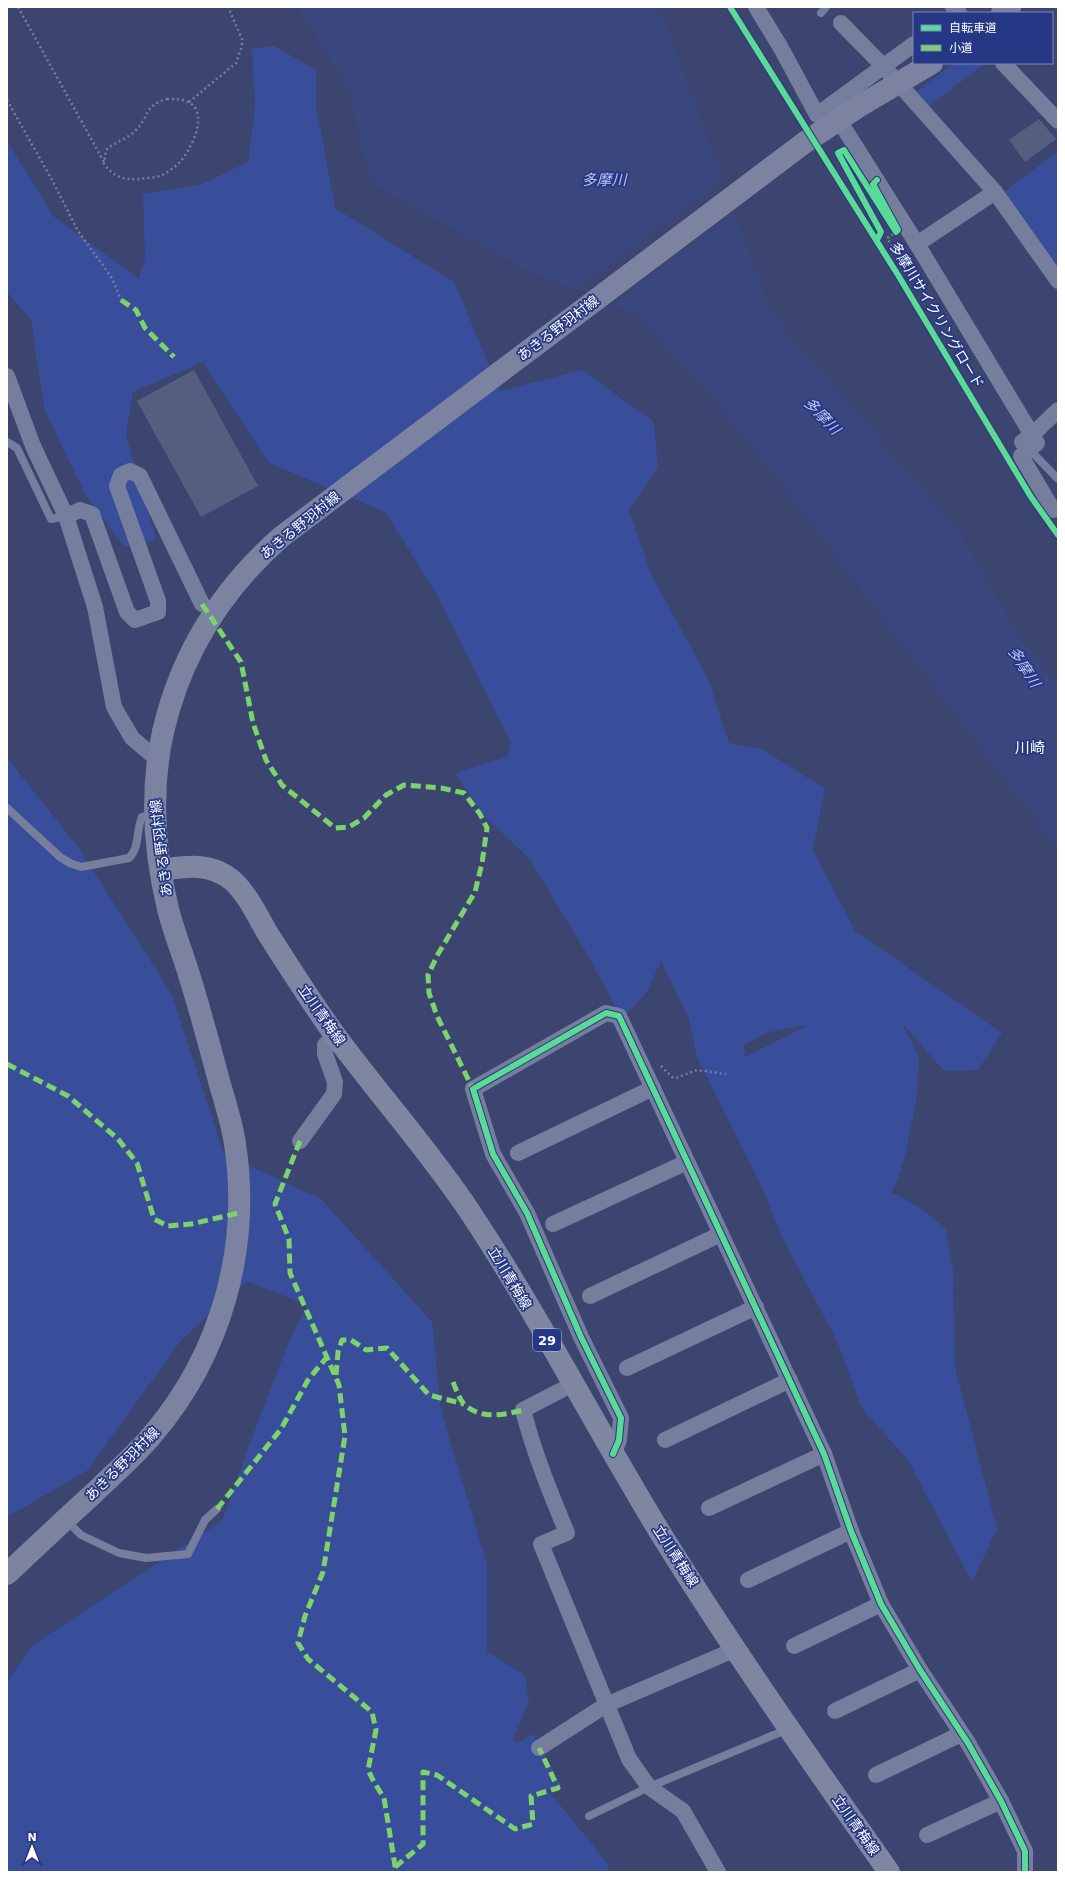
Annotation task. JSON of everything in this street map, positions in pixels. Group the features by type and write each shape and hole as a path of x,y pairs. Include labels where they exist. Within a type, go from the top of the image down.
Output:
{"main road":[{"name":"あきる野羽村線","path":"7,1574 142,1447 163,1422 186,1389 208,1348 221,1315 231,1280 236,1249 240,1195 238,1168 232,1128 192,986 169,912 161,870 154,814 154,788 158,760 171,700 182,669 206,623 240,578 281,537 804,143 930,64"},
{"name":"立川青梅線","path":"161,870 188,865 198,866 216,870 236,884 335,1035 428,1152 462,1200 503,1264 662,1536 736,1649 889,1872"}],"street":[{"path":"756,7 781,48 817,115 913,45"},
{"path":"841,23 883,66 995,192 1058,281"},
{"path":"1004,64 1058,121"},
{"path":"830,106 917,244 1028,442"},
{"path":"917,244 995,192"},
{"path":"7,376 33,446 66,516 95,607 114,706 132,738 158,760"},
{"path":"1053,510 1021,456 1028,442 1058,410"},
{"path":"66,516 80,510 92,514 127,612 135,620 158,612 158,601 117,486 120,475 130,471 140,476 202,604"},
{"path":"613,1454 619,1440 621,1418 581,1337 527,1213 493,1154 473,1089 606,1013 619,1016 686,1162 722,1234 790,1380 824,1454 851,1531 881,1604 1001,1801 1025,1851 1025,1872"},
{"path":"300,1140 334,1094 335,1082 325,1054 325,1045 335,1035"},
{"path":"518,1153 653,1088"},
{"path":"553,1224 686,1162"},
{"path":"590,1296 722,1234"},
{"path":"627,1368 756,1307"},
{"path":"665,1440 790,1380"},
{"path":"573,1384 523,1410 532,1445 542,1473 567,1533 541,1544 629,1759 649,1787 683,1811 718,1872"},
{"path":"709,1508 824,1454"},
{"path":"748,1580 851,1531"},
{"path":"794,1646 881,1604"},
{"path":"539,1748 606,1705 736,1649"},
{"path":"835,1711 920,1670"},
{"path":"876,1775 961,1734"},
{"path":"927,1835 1001,1801"}],"lane":[{"path":"7,442 17,448 51,519 66,516"},
{"path":"1028,442 1058,479"},
{"path":"7,808 60,857 70,863 82,867 129,858 133,855 136,846 138,826 142,816 154,814"},
{"path":"65,1520 82,1535 119,1553 146,1558 188,1554 205,1520 218,1509"},
{"path":"589,1816 649,1787 790,1728"}],"path":[{"path":"18,7 104,164 109,171 123,179 150,178 159,176 169,171 180,162 196,135 198,116 195,109 189,102 167,98 151,106 135,131 106,150 104,164"},
{"path":"189,102 236,63 242,46 242,39 228,7"},
{"path":"7,100 52,180 78,231 112,278 121,300"},
{"path":"892,226 897,231 887,238 907,270"},
{"path":"672,1077 676,1078 697,1070 726,1074"}],"shaded area":[{"path":"274,46 316,70 316,105 335,208 454,282 500,391 582,370 654,422 658,468 629,509 651,574 709,681 729,743 764,750 825,789 813,850 855,931 1002,1033 978,1070 944,1071 902,1023 919,1057 917,1096 906,1152 896,1184 891,1192 919,1207 946,1229 953,1269 955,1367 997,1529 972,1582 908,1460 863,1410 837,1341 783,1239 761,1185 697,1057 689,1018 661,961 647,992 622,1018 586,952 529,858 483,815 455,773 508,756 511,743 435,591 385,512 269,463 203,362 133,392 126,435 156,540 125,547 85,494 45,411 31,320 7,292 7,141 53,216 139,279 145,259 143,194 202,184 248,162 255,109 252,49","holes":["807,1026 745,1057 744,1045 769,1032"]},
{"path":"953,64 984,64 928,107 916,92"},
{"path":"1058,151 1058,271 1002,194"},
{"path":"7,758 78,847 171,993 224,1154 321,1199 432,1322 441,1410 487,1565 487,1652 525,1675 529,1702 513,1739 516,1743 533,1734 561,1785 547,1789 608,1864 608,1872 7,1872 7,1682 33,1645 222,1521 288,1344 307,1305 247,1281 182,1339 88,1470 7,1517"}],"water":[{"name":"多摩川","path":"297,7 655,7 662,13 771,312 961,534 1015,630 1058,685 1058,850 741,431 637,315 530,272 376,186 361,150 351,92"}],"pier":[{"path":"725,179 737,211 610,306 575,291"}],"building":[{"path":"1039,119 1056,139 1025,162 1009,140"},
{"path":"194,370 258,486 201,517 137,401"}],"marked path":[{"path":"121,300 136,310 145,328 174,357"},
{"path":"202,604 241,662 253,723 266,760 282,785 335,828 349,827 364,818 386,795 404,785 441,788 464,793 480,814 487,828 482,863 475,892 438,954 428,975 429,993 437,1016 473,1089"},
{"path":"7,1064 68,1096 118,1139 137,1163 154,1219 168,1226 191,1224 239,1213"},
{"path":"300,1141 275,1204 289,1239 290,1273 339,1385 345,1436 323,1572 305,1616 298,1643 308,1659 372,1712 376,1730 368,1770 384,1798 396,1872"},
{"path":"336,1375 338,1352 342,1340 351,1340 366,1350 387,1348 429,1395 464,1404"},
{"path":"217,1509 281,1429 308,1380 327,1357"},
{"path":"453,1382 462,1402 478,1412 500,1415 523,1410"},
{"path":"395,1867 423,1844 423,1772 437,1775 515,1829 533,1824 531,1796 558,1788 539,1748"}],"cycle path":[{"name":"多摩川サイクリングロード","path":"730,7 898,275 1031,497 1058,535"},
{"path":"877,180 873,184 898,230 896,232 844,150 838,153 881,232 877,240"},
{"path":"613,1454 619,1440 621,1418 581,1337 527,1213 493,1154 473,1089 606,1013 619,1016 824,1454 851,1531 881,1604 920,1670 968,1743 1001,1801 1025,1851 1025,1872"}],"district":[{"name":"川崎","path":"1030,748"}]}
